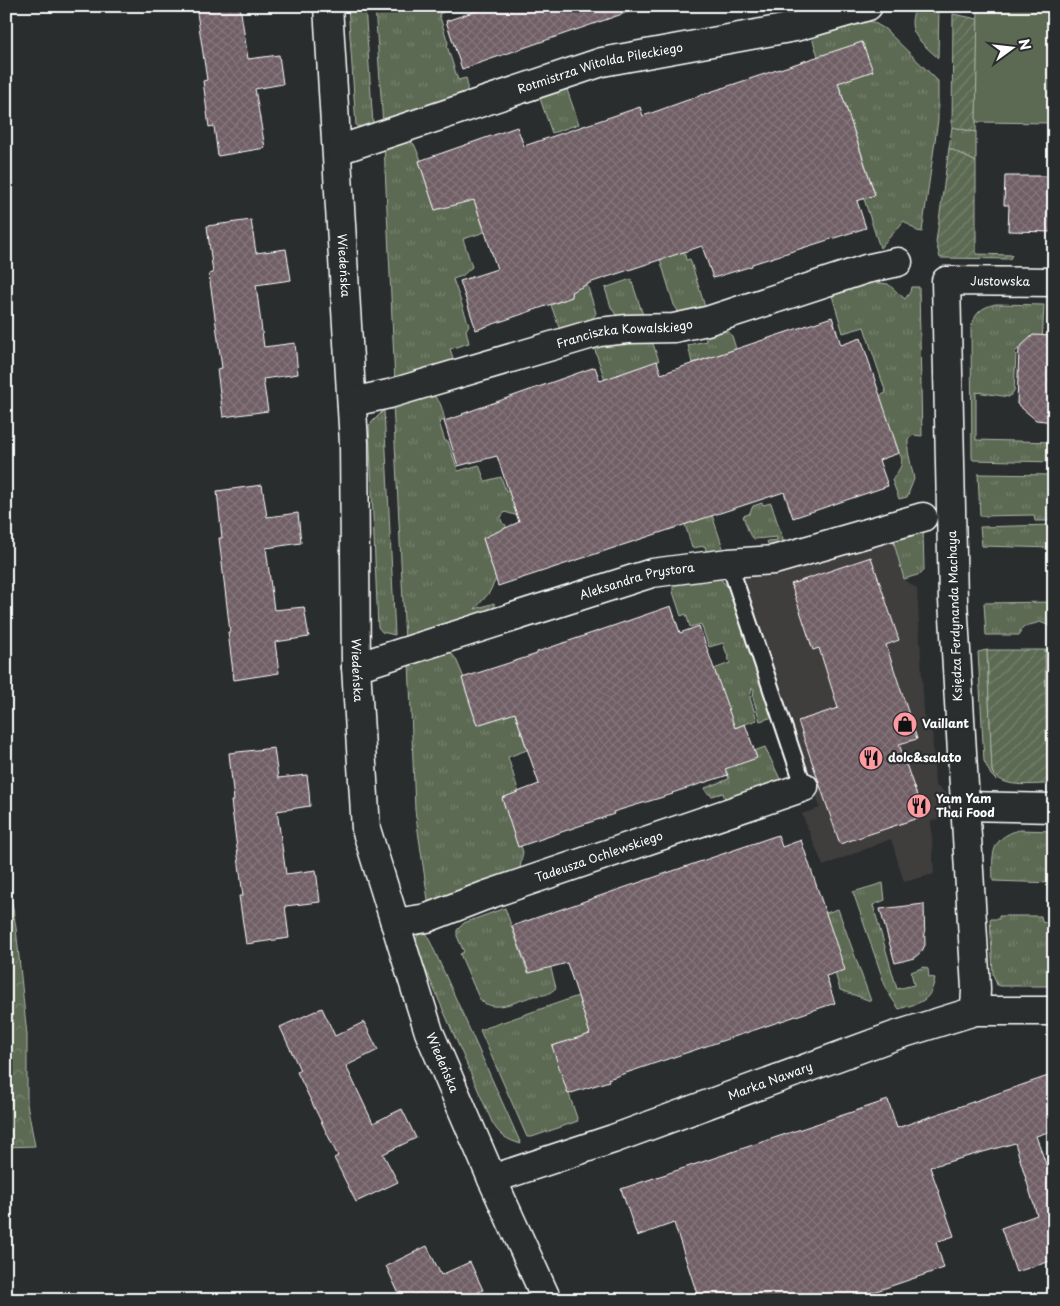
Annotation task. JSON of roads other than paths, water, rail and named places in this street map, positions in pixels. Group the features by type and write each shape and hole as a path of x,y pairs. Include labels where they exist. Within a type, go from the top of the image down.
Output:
{"street":[{"name":"Wiedeńska","path":"328,6 354,443 356,667 366,829 429,1032 492,1179 547,1300"},
{"name":"Rotmistrza Witolda Pileckiego","path":"338,150 602,62 795,27 868,6"},
{"name":"Franciszka Kowalskiego","path":"352,402 389,394 599,332 674,328 707,321 866,269 898,262"},
{"name":"Justowska","path":"946,281 1054,282"},
{"name":"Księdza Ferdynanda Machaya","path":"946,281 953,591 976,990 975,1011"},
{"name":"Aleksandra Prystora","path":"356,667 652,572 774,560 922,516"},
{"name":"Tadeusza Ochlewskiego","path":"395,924 427,918 484,896 804,787"},
{"path":"964,806 1054,808"},
{"name":"Marka Nawary","path":"492,1179 613,1139 894,1036 975,1011 1054,1011"}],"lane":[{"path":"729,563 804,787"}],"place":[{"name":"Vaillant","path":"905,724"},
{"name":"dolc&salato","path":"871,758"},
{"name":"Yam Yam Thai Food","path":"919,806"}]}
